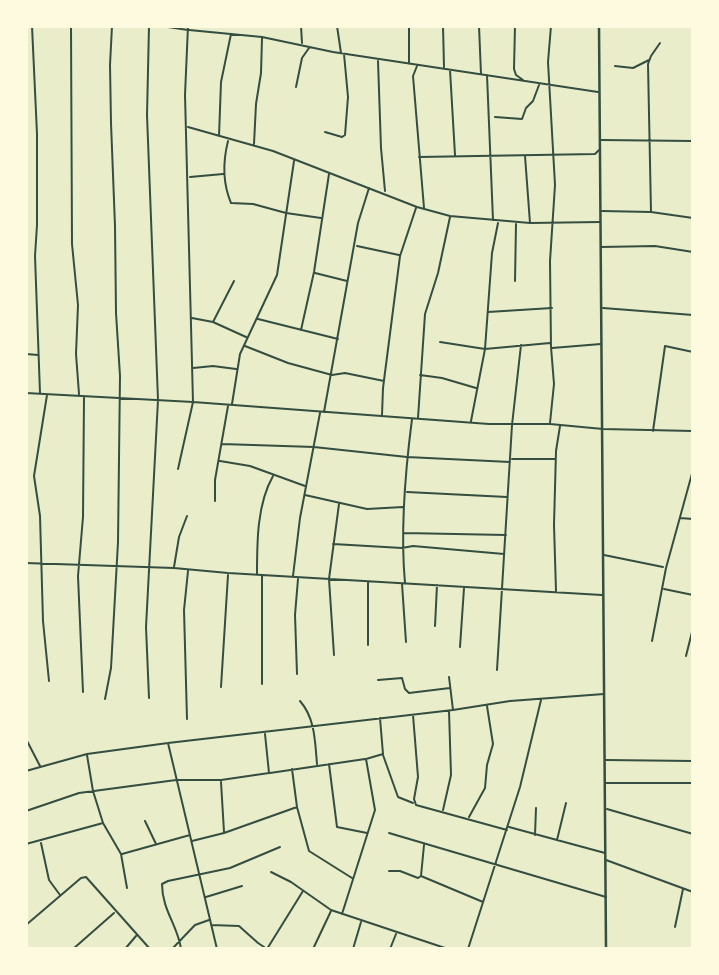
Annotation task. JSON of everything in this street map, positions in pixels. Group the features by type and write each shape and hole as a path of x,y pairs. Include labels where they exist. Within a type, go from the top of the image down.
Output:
{"main road":[{"path":"598,26 606,949"}],"street":[{"path":"32,26 37,134 35,256 40,394"},
{"path":"71,26 72,244 78,305 76,354 79,395"},
{"path":"105,699 111,668 118,542 119,397 110,65 112,26"},
{"path":"149,26 147,115 158,400 146,627 149,698"},
{"path":"161,26 262,37 378,60 599,92"},
{"path":"301,26 302,45"},
{"path":"325,132 342,137 345,135 348,97 337,26"},
{"path":"409,26 409,64"},
{"path":"443,26 444,69"},
{"path":"479,26 481,74"},
{"path":"514,26 514,69 516,75 525,82"},
{"path":"550,424 554,384 550,261 554,154 548,62 551,26"},
{"path":"178,469 192,402 188,29"},
{"path":"219,136 222,74 231,33"},
{"path":"253,146 262,37"},
{"path":"615,66 633,68 649,60 660,43"},
{"path":"296,87 302,58 310,47"},
{"path":"378,60 381,148 386,193"},
{"path":"649,60 651,212"},
{"path":"418,65 413,76 424,208"},
{"path":"450,69 455,156"},
{"path":"487,74 493,221"},
{"path":"495,117 522,119 540,84"},
{"path":"693,110 693,146"},
{"path":"187,126 295,159 450,216 516,223 601,222"},
{"path":"228,139 224,174 230,203 253,204 286,213 322,218"},
{"path":"600,140 693,141"},
{"path":"419,157 595,154 600,149"},
{"path":"525,155 530,223"},
{"path":"215,501 215,481 237,369 247,338 277,275 295,159"},
{"path":"301,330 314,272 330,173"},
{"path":"188,177 224,174"},
{"path":"293,577 304,495 332,375 358,223 369,188"},
{"path":"382,416 400,256 417,206"},
{"path":"601,211 651,212 693,218"},
{"path":"418,418 425,314 438,273 450,216"},
{"path":"471,423 485,349 492,253 498,222"},
{"path":"515,281 516,223"},
{"path":"356,245 400,256"},
{"path":"601,247 654,246 693,252"},
{"path":"314,272 348,281"},
{"path":"212,323 234,281"},
{"path":"487,312 552,308"},
{"path":"601,308 693,315"},
{"path":"191,318 212,323 247,338"},
{"path":"257,319 339,339"},
{"path":"440,342 485,349 551,343"},
{"path":"551,347 560,349 601,344"},
{"path":"497,670 512,425 521,345"},
{"path":"244,346 288,363 332,375 345,373 384,381"},
{"path":"653,431 665,346 693,352"},
{"path":"26,354 38,355"},
{"path":"192,369 213,366 237,369"},
{"path":"420,375 477,388"},
{"path":"26,393 119,397 471,423 693,431"},
{"path":"47,394 34,476 39,508 49,681"},
{"path":"83,692 79,566 83,517 84,396"},
{"path":"405,642 402,548 412,418"},
{"path":"556,592 556,459 560,425"},
{"path":"222,444 314,447 407,457 556,459"},
{"path":"219,461 250,466 306,487"},
{"path":"652,641 666,568 693,470"},
{"path":"257,575 265,493 273,476"},
{"path":"406,492 509,497"},
{"path":"304,495 367,509 404,507"},
{"path":"334,655 329,579 340,504"},
{"path":"174,568 179,537 187,516"},
{"path":"679,517 693,519"},
{"path":"403,533 506,535"},
{"path":"333,544 505,554"},
{"path":"603,555 666,568"},
{"path":"26,563 174,568 603,596"},
{"path":"187,719 184,610 188,570"},
{"path":"221,687 228,573"},
{"path":"262,575 262,684"},
{"path":"298,578 295,615 298,674"},
{"path":"368,581 368,645"},
{"path":"435,626 437,585"},
{"path":"460,647 464,587"},
{"path":"663,589 693,595"},
{"path":"686,656 693,628"},
{"path":"443,812 451,775 449,677"},
{"path":"378,680 402,678 409,693 450,688"},
{"path":"26,771 87,754 168,743 413,713 604,694"},
{"path":"468,949 508,828 541,699"},
{"path":"300,701 309,713 313,726 317,765"},
{"path":"468,819 485,788 487,765 493,744 487,705"},
{"path":"413,713 418,777 414,799 416,804"},
{"path":"380,717 383,754 398,797 468,819 606,854"},
{"path":"265,732 269,773"},
{"path":"26,739 40,766"},
{"path":"168,743 217,949"},
{"path":"87,754 93,791 103,823 121,854 127,888"},
{"path":"26,811 79,793 176,780 221,780 366,759 383,754"},
{"path":"342,914 375,804 366,759"},
{"path":"605,760 693,761"},
{"path":"329,763 337,827 367,833"},
{"path":"292,769 309,851 314,857 353,879"},
{"path":"221,780 224,833"},
{"path":"605,783 693,783"},
{"path":"556,842 566,803"},
{"path":"191,841 224,833 298,807"},
{"path":"535,836 536,808"},
{"path":"606,809 692,833 693,828"},
{"path":"145,821 156,844"},
{"path":"26,844 103,823"},
{"path":"389,833 606,897"},
{"path":"121,854 190,835"},
{"path":"41,842 48,868 48,880 61,896"},
{"path":"421,876 424,844"},
{"path":"181,949 180,940 167,913 162,884 230,868 280,847"},
{"path":"606,860 693,892"},
{"path":"388,870 421,876 484,902"},
{"path":"271,872 331,910 448,949"},
{"path":"26,925 81,877 86,877 150,949"},
{"path":"204,897 242,886"},
{"path":"675,926 683,888"},
{"path":"210,925 239,926 267,949 303,890"},
{"path":"313,949 331,910"},
{"path":"73,949 115,912"},
{"path":"172,949 195,925 209,920"},
{"path":"353,949 361,921"},
{"path":"390,949 397,933"},
{"path":"125,949 137,935"},
{"path":"256,949 258,943"},
{"path":"428,949 429,943"}]}
